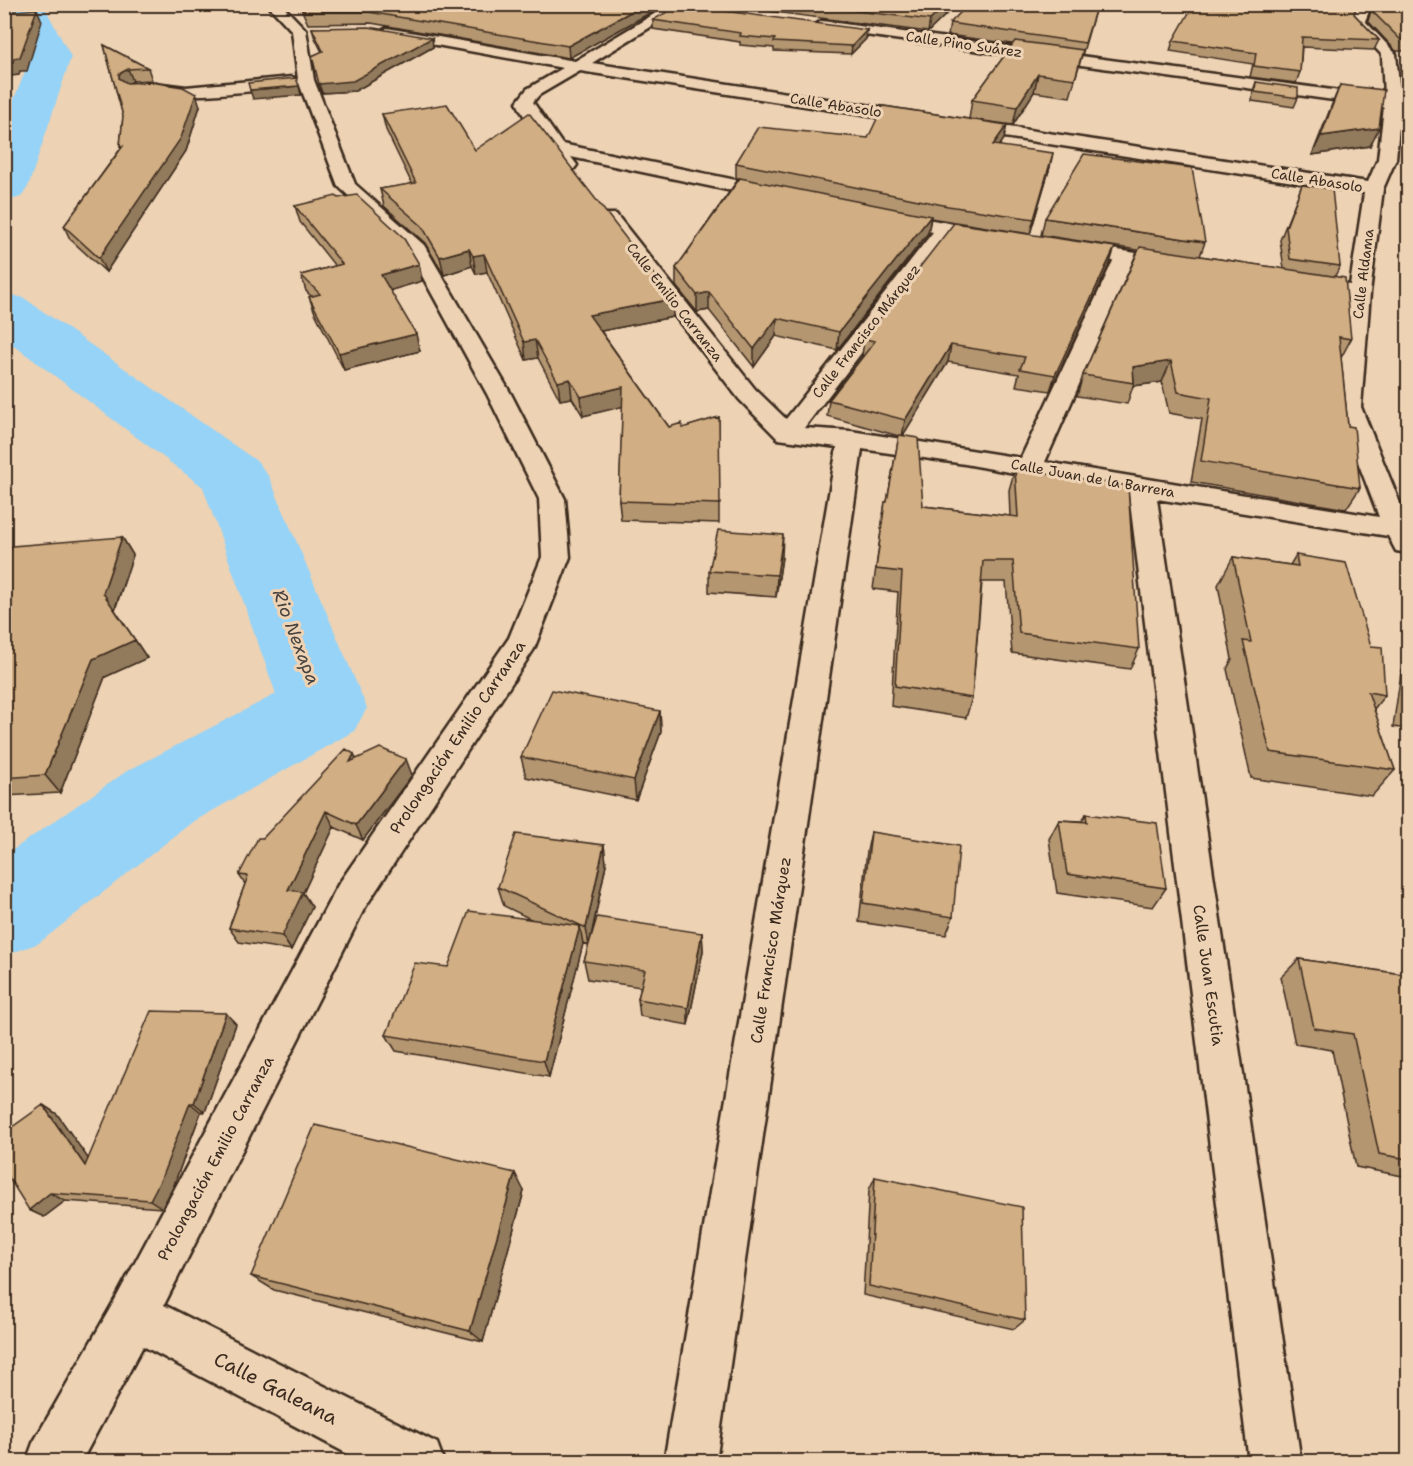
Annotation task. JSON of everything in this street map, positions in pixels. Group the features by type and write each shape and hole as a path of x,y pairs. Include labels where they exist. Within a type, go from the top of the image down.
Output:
{"street":[{"name":"Prolongación Emilio Carranza","path":"133,1315 351,897 523,641 556,557 552,499 499,394 417,249 347,186 306,80 305,29 273,4"},
{"name":"Calle Aldama","path":"1365,4 1358,22 1389,54 1398,161 1374,189 1359,293 1348,407 1405,537"},
{"path":"583,184 528,110 525,102 533,92 680,5 701,9"},
{"name":"Calle Pino Suárez","path":"805,23 1393,103"},
{"path":"932,39 948,25"},
{"name":"Calle Abasolo","path":"371,29 580,66 1374,189"},
{"path":"134,88 154,87 186,92 306,80"},
{"path":"555,148 799,199"},
{"name":"Calle Emilio Carranza","path":"597,203 747,394 787,434"},
{"path":"867,213 945,229 1013,239"},
{"name":"Calle Francisco Márquez","path":"787,434 945,229"},
{"path":"1046,245 1195,268"},
{"path":"1030,466 1125,257"},
{"path":"1289,282 1359,293"},
{"name":"Calle Juan de la Barrera","path":"787,434 851,439 1030,466 1405,537"},
{"name":"Calle Francisco Márquez","path":"690,1461 851,439"},
{"name":"Calle Juan Escutia","path":"1143,488 1275,1461"},
{"path":"52,1461 133,1315"},
{"name":"Calle Galeana","path":"133,1315 418,1461"}],"building":[{"path":"301,4 645,4 568,46 369,12 305,12"},
{"path":"801,4 947,4 930,20"},
{"path":"969,4 1097,4 1085,43 950,23"},
{"path":"1194,4 1357,4 1354,14 1379,40 1302,37 1300,72 1254,66 1256,53 1173,41"},
{"path":"1374,4 1408,4 1408,41 1401,40 1372,11"},
{"path":"679,5 867,30 852,46 774,42 775,39 740,36 741,33 653,20"},
{"path":"37,9 20,57 14,58 13,62 4,63 4,12"},
{"path":"369,27 432,38 353,81 319,84 312,56 323,51 312,28"},
{"path":"1015,41 1083,50 1075,79 1038,74 1017,107 972,100"},
{"path":"104,45 148,68 128,69 119,74 119,78 127,83 150,82 183,87 196,94 181,138 99,258 64,226 123,146 120,146 123,116"},
{"path":"296,78 299,86 250,90 248,83"},
{"path":"1256,82 1298,88 1298,98 1255,92"},
{"path":"1340,85 1384,90 1379,128 1321,136"},
{"path":"447,104 475,150 529,113 673,299 589,315 669,427 682,423 682,428 719,417 720,504 619,501 623,387 581,397 570,379 558,382 535,340 524,342 484,254 473,256 469,249 440,257 422,226 380,189 416,183 382,114"},
{"path":"883,106 1007,125 993,145 1053,153 1034,219 948,206 736,163 758,127 868,138"},
{"path":"1084,154 1192,168 1205,242 1045,218"},
{"path":"740,178 931,216 839,332 777,318 754,349 709,292 697,295 676,268"},
{"path":"1302,185 1332,189 1340,266 1290,259 1286,227"},
{"path":"357,195 403,237 419,264 381,275 416,334 339,353 309,297 320,294 301,275 342,264 295,206 336,196 338,198"},
{"path":"954,223 1115,247 1055,375 1020,369 1025,357 951,345 905,420 829,400 875,341 864,339"},
{"path":"1140,247 1345,278 1351,339 1339,337 1348,426 1354,427 1360,488 1201,461 1211,398 1178,392 1171,361 1133,367 1134,383 1083,375"},
{"path":"899,435 918,438 923,506 1018,517 1015,469 1128,486 1139,649 1019,633 1013,561 983,561 972,698 895,686 902,572 876,569 885,502 887,502"},
{"path":"718,530 783,535 777,575 709,571"},
{"path":"122,537 103,593 135,640 93,659 45,775 4,778 4,561 12,546"},
{"path":"1296,555 1346,563 1371,646 1382,647 1385,695 1368,692 1395,770 1270,752 1243,641 1251,642 1233,557 1298,566"},
{"path":"552,690 660,711 634,780 521,757"},
{"path":"380,748 406,759 356,825 326,811 288,890 303,892 282,936 229,928 248,876 239,875 258,838 263,838 346,749 354,754 350,762"},
{"path":"1086,814 1157,823 1166,888 1067,874 1059,820 1087,822"},
{"path":"871,832 959,846 953,917 863,903"},
{"path":"516,834 604,845 586,928 498,887"},
{"path":"469,911 580,926 544,1061 386,1035 415,963 448,967"},
{"path":"597,917 702,933 688,1008 638,999 645,970 584,961"},
{"path":"1299,959 1408,975 1408,1159 1379,1154 1353,1034 1314,1028"},
{"path":"151,1011 226,1013 194,1103 190,1103 161,1179 150,1200 50,1193 29,1210 4,1170 4,1133 43,1105 85,1166"},
{"path":"315,1125 515,1173 470,1331 251,1276"},
{"path":"875,1177 1022,1207 1025,1320 869,1286"}],"waterway":[{"name":"Rio Nexapa","path":"4,187 51,57 25,4"},
{"name":"Rio Nexapa","path":"4,310 234,477 324,708 159,797 4,912"}]}
